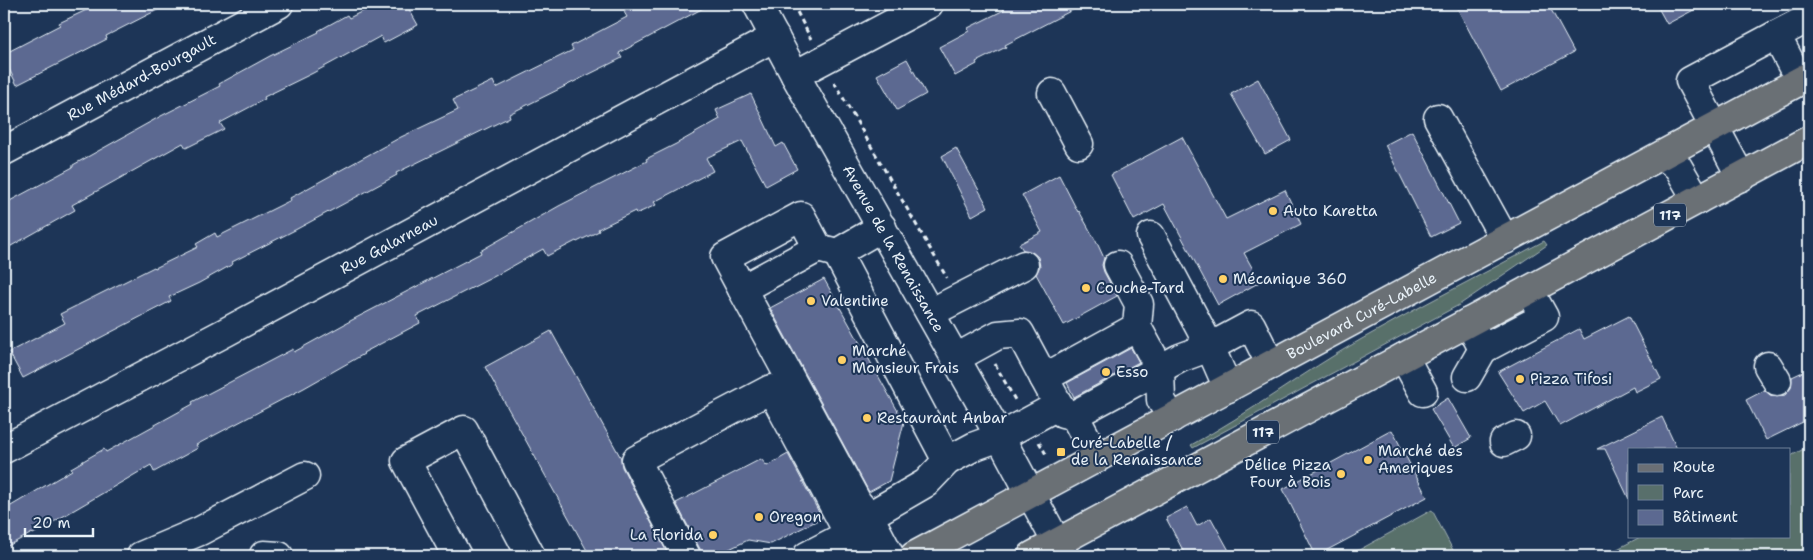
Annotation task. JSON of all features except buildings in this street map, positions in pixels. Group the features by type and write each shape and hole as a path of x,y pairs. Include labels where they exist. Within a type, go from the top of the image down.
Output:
{"main road":[{"name":"Boulevard Curé-Labelle","path":"914,556 1805,79"},
{"name":"117","path":"1032,556 1060,550 1404,357 1809,140"}],"street":[{"name":"Rue Médard-Bourgault","path":"4,151 279,4"},
{"name":"Avenue de la Renaissance","path":"756,4 1000,437 1060,550"},
{"path":"795,76 929,4"},
{"path":"1741,177 1690,81 1809,18"},
{"path":"1776,35 1805,79"},
{"name":"Rue Galarneau","path":"4,449 775,38"},
{"path":"1052,93 1079,144"},
{"path":"1438,118 1505,240"},
{"path":"1664,155 1678,166 1697,200"},
{"path":"859,536 857,502 725,257 801,216 828,250 947,461"},
{"path":"742,289 882,227"},
{"path":"1151,236 1210,347 1228,388"},
{"path":"930,313 1024,265"},
{"path":"1118,265 1138,304 1136,327 1160,369 1161,400 1172,418"},
{"path":"1468,377 1483,349 1544,317 1529,290"},
{"path":"1469,322 1483,349"},
{"path":"807,556 859,536 926,483 947,461 975,446 1066,410 1160,369 1180,358 1210,347 1251,325 1272,365"},
{"path":"1044,378 1136,327"},
{"path":"956,358 998,335 1020,333 1044,378 1098,458"},
{"path":"1404,357 1423,392"},
{"path":"686,556 636,460 771,389 859,536 890,556"},
{"path":"458,556 406,461 464,430 531,556"},
{"path":"141,556 200,531 305,476"}],"path":[{"path":"793,4 810,37"},
{"name":"Avenue de la Renaissance","path":"835,84 950,284"},
{"path":"991,359 1019,407"},
{"path":"1101,552 1103,556"}],"green space":[{"path":"1544,241 1547,245 1459,305 1193,448 1191,445 1360,340"},
{"path":"1809,446 1809,556 1604,556 1638,538 1790,538 1790,456"},
{"path":"1432,510 1456,556 1348,556"}],"place":[{"name":"Auto Karetta","path":"1273,211"},
{"name":"Mécanique 360","path":"1223,279"},
{"name":"Couche-Tard","path":"1086,288"},
{"name":"Valentine","path":"811,301"},
{"name":"Marché Monsieur Frais","path":"842,360"},
{"name":"Esso","path":"1106,372"},
{"name":"Pizza Tifosi","path":"1520,379"},
{"name":"Restaurant Anbar","path":"867,418"},
{"name":"Curé-Labelle / de la Renaissance","path":"1061,452"},
{"name":"Marché des Ameriques","path":"1368,460"},
{"name":"Délice Pizza Four à Bois","path":"1341,474"},
{"name":"Oregon","path":"759,517"},
{"name":"La Florida","path":"713,535"}]}
